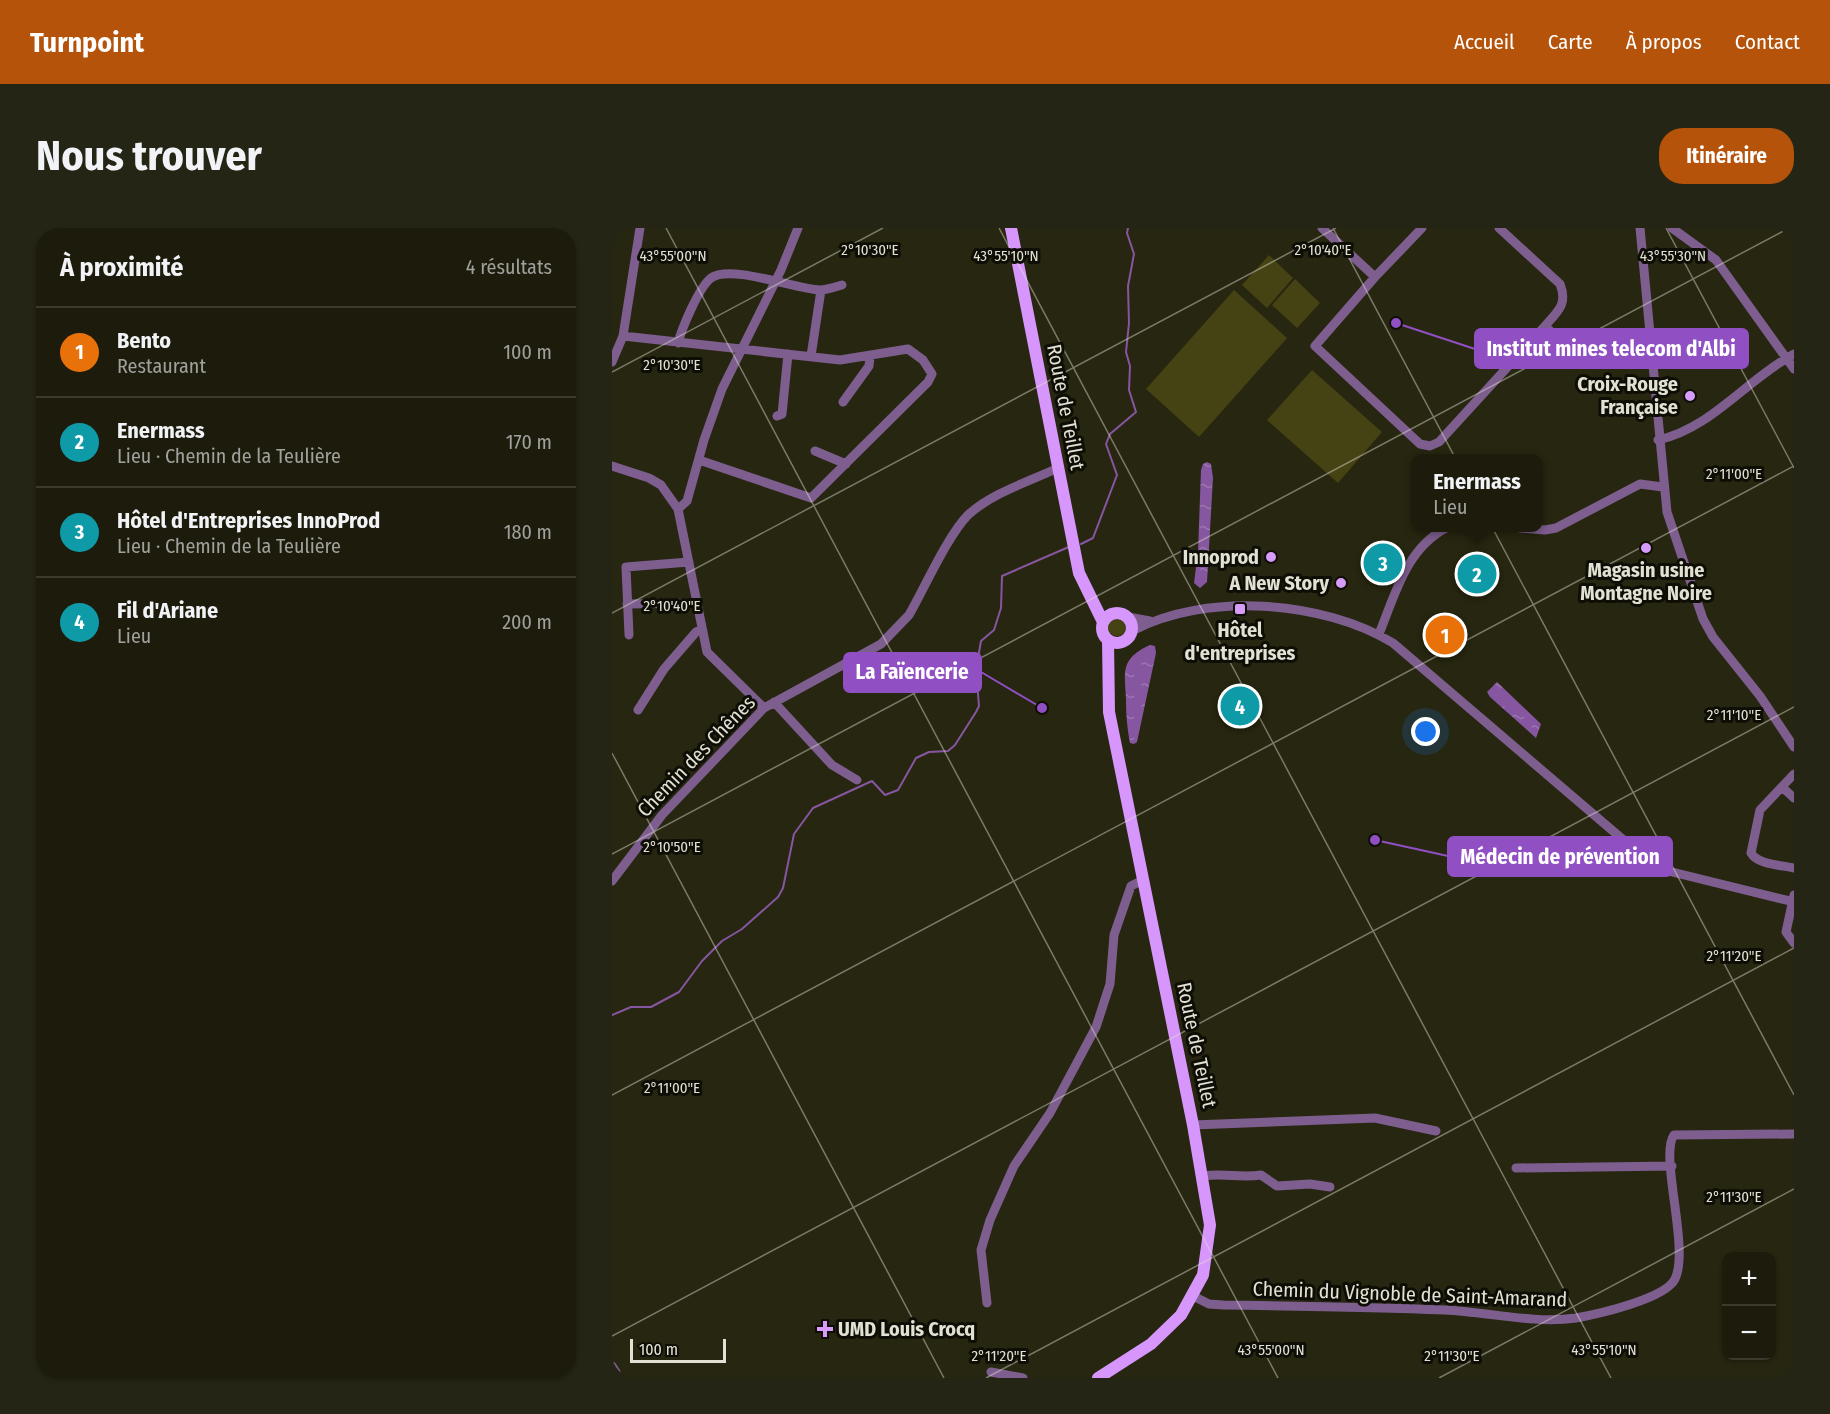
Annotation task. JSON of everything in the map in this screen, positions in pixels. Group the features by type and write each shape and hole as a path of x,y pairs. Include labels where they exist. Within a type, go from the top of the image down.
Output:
{"main road":[{"name":"Route de Teillet","path":"1011,228 1079,573 1103,622"},
{"path":"1087,592 1101,606 1128,617 1132,631 1121,643 1108,640 1103,633 1103,622 1114,613"},
{"name":"Route de Teillet","path":"1098,1378 1151,1344 1167,1330 1193,1296 1203,1275 1210,1225 1193,1125 1109,712 1108,640"},
{"name":"Route de Teillet","path":"1107,676 1121,643"}],"street":[{"path":"612,362 623,336 640,228"},
{"path":"678,509 687,501 722,389 776,281 798,228"},
{"path":"1322,228 1374,277"},
{"path":"1422,228 1374,277 1315,346 1420,444 1430,446 1439,442 1562,307 1565,296 1560,284 1499,228"},
{"path":"1640,228 1658,440 1667,512 1703,619 1794,747"},
{"path":"1672,228 1716,260 1790,356 1794,369"},
{"path":"678,343 711,278 727,274 821,290 842,285"},
{"path":"811,356 821,290"},
{"path":"1545,326 1576,355 1583,358 1652,351"},
{"path":"623,336 840,360 870,357 908,348 923,360 932,374 928,382 811,498 699,460"},
{"path":"777,416 782,414 788,354"},
{"path":"1658,440 1678,436 1698,424 1790,356"},
{"path":"843,402 869,366 870,357"},
{"path":"815,451 846,464"},
{"path":"612,466 649,478 661,485 678,509 707,652 764,708"},
{"name":"Chemin des Chênes","path":"612,881 662,815 764,708 881,644 909,615 956,530 969,514 1000,494 1058,468"},
{"path":"1543,530 1556,528 1640,483 1663,487"},
{"path":"1378,634 1408,565 1422,544 1440,532"},
{"path":"629,635 626,567 689,562"},
{"path":"627,604 697,603"},
{"path":"1132,631 1150,621 1222,607 1262,604 1288,608 1378,634 1418,663 1634,849 1662,869 1794,900 1786,932 1794,943"},
{"path":"1128,617 1150,621"},
{"path":"638,710 664,669 696,632 702,629"},
{"path":"774,702 832,765 857,780"},
{"path":"1793,869 1754,858 1751,853 1760,810 1794,774"},
{"path":"1782,787 1794,798"},
{"path":"987,1303 981,1250 999,1195 1014,1166 1050,1113 1096,1027 1110,984 1114,935 1131,886 1143,880"},
{"path":"1193,1125 1375,1118 1436,1131"},
{"name":"Chemin du Vignoble de Saint-Amarand","path":"1193,1296 1209,1304 1223,1305 1446,1310 1554,1319 1577,1318 1660,1293 1675,1278 1676,1213 1670,1140 1674,1135 1794,1134"},
{"path":"1515,1168 1672,1166"},
{"path":"1203,1176 1225,1173 1241,1178 1261,1175 1277,1186 1310,1184 1330,1187"},
{"path":"991,1372 1023,1378"}],"shaded area":[{"path":"1269,255 1293,278 1267,308 1242,285"},
{"path":"1295,279 1320,303 1297,328 1272,305"},
{"path":"1234,290 1287,338 1199,437 1146,389"},
{"path":"1312,370 1382,432 1338,483 1267,420"},
{"path":"1117,618 1123,621 1126,627 1123,633 1117,636 1111,633 1108,627 1111,621"}],"water":[{"path":"1207,462 1211,464 1213,478 1207,582 1200,588 1194,583 1198,552 1201,470 1203,464"},
{"path":"1150,645 1155,646 1156,653 1137,742 1134,744 1130,743 1127,727 1125,674 1133,656"},
{"path":"1497,682 1541,724 1536,738 1490,697 1487,692"}],"waterway":[{"path":"1081,544 1093,538 1117,475 1106,444 1110,434 1136,412 1129,390 1130,366 1126,352 1129,323 1128,286 1134,254 1127,233 1128,228"},
{"path":"612,1015 631,1007 651,1007 679,992 702,961 722,941 742,929 778,897 783,888 794,834 813,808 872,781 885,795 898,790 916,758 929,752 948,751 955,745 979,706 976,670 981,641 994,630 1001,608 1002,576 1071,546"}],"place":[{"name":"Institut mines telecom d'Albi","path":"1396,323"},
{"name":"Croix-Rouge Française","path":"1690,396"},
{"name":"Magasin usine Montagne Noire","path":"1646,548"},
{"name":"Innoprod","path":"1271,557"},
{"name":"Hôtel d'Entreprises InnoProd","path":"1383,563"},
{"name":"Enermass","path":"1477,574"},
{"name":"A New Story","path":"1341,583"},
{"name":"Hôtel d'entreprises","path":"1240,609"},
{"name":"Bento","path":"1445,635"},
{"name":"Fil d'Ariane","path":"1240,706"},
{"name":"La Faïencerie","path":"1042,708"},
{"name":"Médecin de prévention","path":"1375,840"},
{"name":"UMD Louis Crocq","path":"825,1329"}]}
